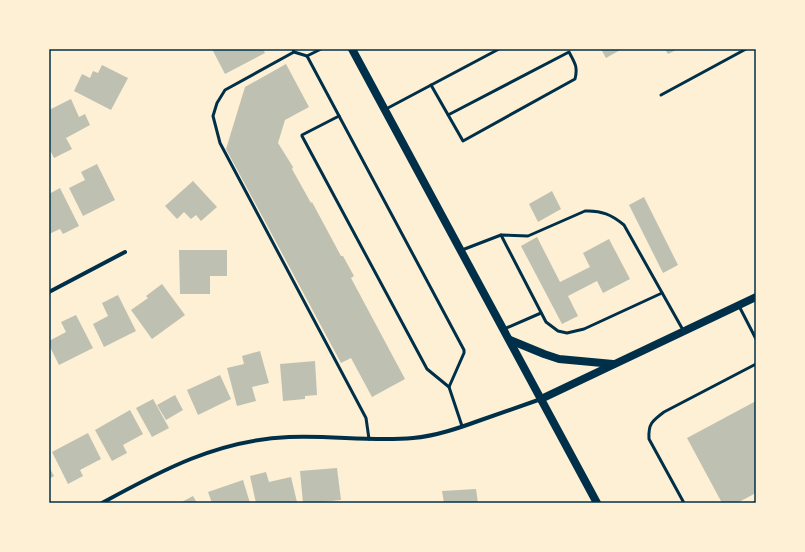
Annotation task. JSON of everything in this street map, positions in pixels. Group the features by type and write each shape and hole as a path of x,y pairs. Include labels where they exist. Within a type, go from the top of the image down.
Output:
{"main road":[{"path":"352,49 597,503"},
{"path":"541,399 756,297"},
{"path":"510,340 559,359 614,364"}],"street":[{"path":"49,292 125,252"},
{"path":"102,503 150,477 182,462 216,450 251,442 287,437 323,436 369,439 414,438 433,435 541,399"}],"lane":[{"path":"307,56 321,49"},
{"path":"385,110 499,49"},
{"path":"661,95 746,49"},
{"path":"369,439 366,418 220,143 213,116 216,104 225,90 293,50 307,56 464,350 449,387"},
{"path":"431,85 448,115 463,141 575,79 577,70 568,51 448,115"},
{"path":"339,116 303,134 302,136 427,369 449,387 462,426"},
{"path":"461,250 501,235 528,236 586,211 595,210 611,215 624,225 684,332"},
{"path":"501,235 546,322 558,331 567,333 584,329 662,293"},
{"path":"739,306 756,339"},
{"path":"504,330 541,313"},
{"path":"684,503 649,439 648,428 654,420 664,412 756,364"}],"building":[{"path":"212,49 263,49 265,53 225,74"},
{"path":"601,49 622,49 606,58"},
{"path":"665,49 678,49 668,54"},
{"path":"286,64 309,107 285,120 278,143 293,167 292,169 311,203 312,202 341,256 343,256 354,276 351,278 405,379 372,397 351,358 341,363 226,149 245,87"},
{"path":"102,65 128,78 111,110 74,91 82,74 90,78 93,71 98,73"},
{"path":"71,99 79,117 85,114 90,125 66,138 72,149 54,158 49,148 49,110"},
{"path":"97,164 115,200 83,216 69,188 85,180 81,172"},
{"path":"193,181 217,207 201,221 196,215 191,219 184,212 177,219 165,206"},
{"path":"60,188 79,226 63,234 60,229 49,234 49,194"},
{"path":"552,191 561,209 538,222 529,204"},
{"path":"644,197 678,265 663,273 629,205"},
{"path":"537,237 560,282 590,267 583,253 609,239 630,279 603,293 597,281 568,296 578,316 562,324 521,246"},
{"path":"179,250 227,250 227,276 210,276 210,294 180,294"},
{"path":"162,284 185,315 152,339 131,310 148,298 146,296"},
{"path":"118,295 136,331 104,347 93,324 108,316 102,303"},
{"path":"76,315 93,348 59,365 49,345 49,341 66,332 61,322"},
{"path":"260,351 269,383 252,387 256,401 237,406 227,368 244,364 242,356"},
{"path":"315,361 317,395 305,396 305,399 283,401 280,364"},
{"path":"220,375 231,399 198,415 187,390"},
{"path":"175,395 183,410 166,420 157,405"},
{"path":"153,399 169,428 152,437 136,408"},
{"path":"756,401 756,493 737,503 722,503 687,438"},
{"path":"130,410 143,434 123,445 127,453 112,461 95,430"},
{"path":"88,433 101,459 80,470 83,476 68,484 52,452"},
{"path":"49,467 54,476 49,479"},
{"path":"337,468 341,500 323,503 303,503 300,471"},
{"path":"266,472 269,482 291,477 297,502 256,503 250,476"},
{"path":"243,480 250,503 212,503 208,492"},
{"path":"476,489 478,503 444,503 442,491"},
{"path":"193,496 197,503 180,503"}]}
